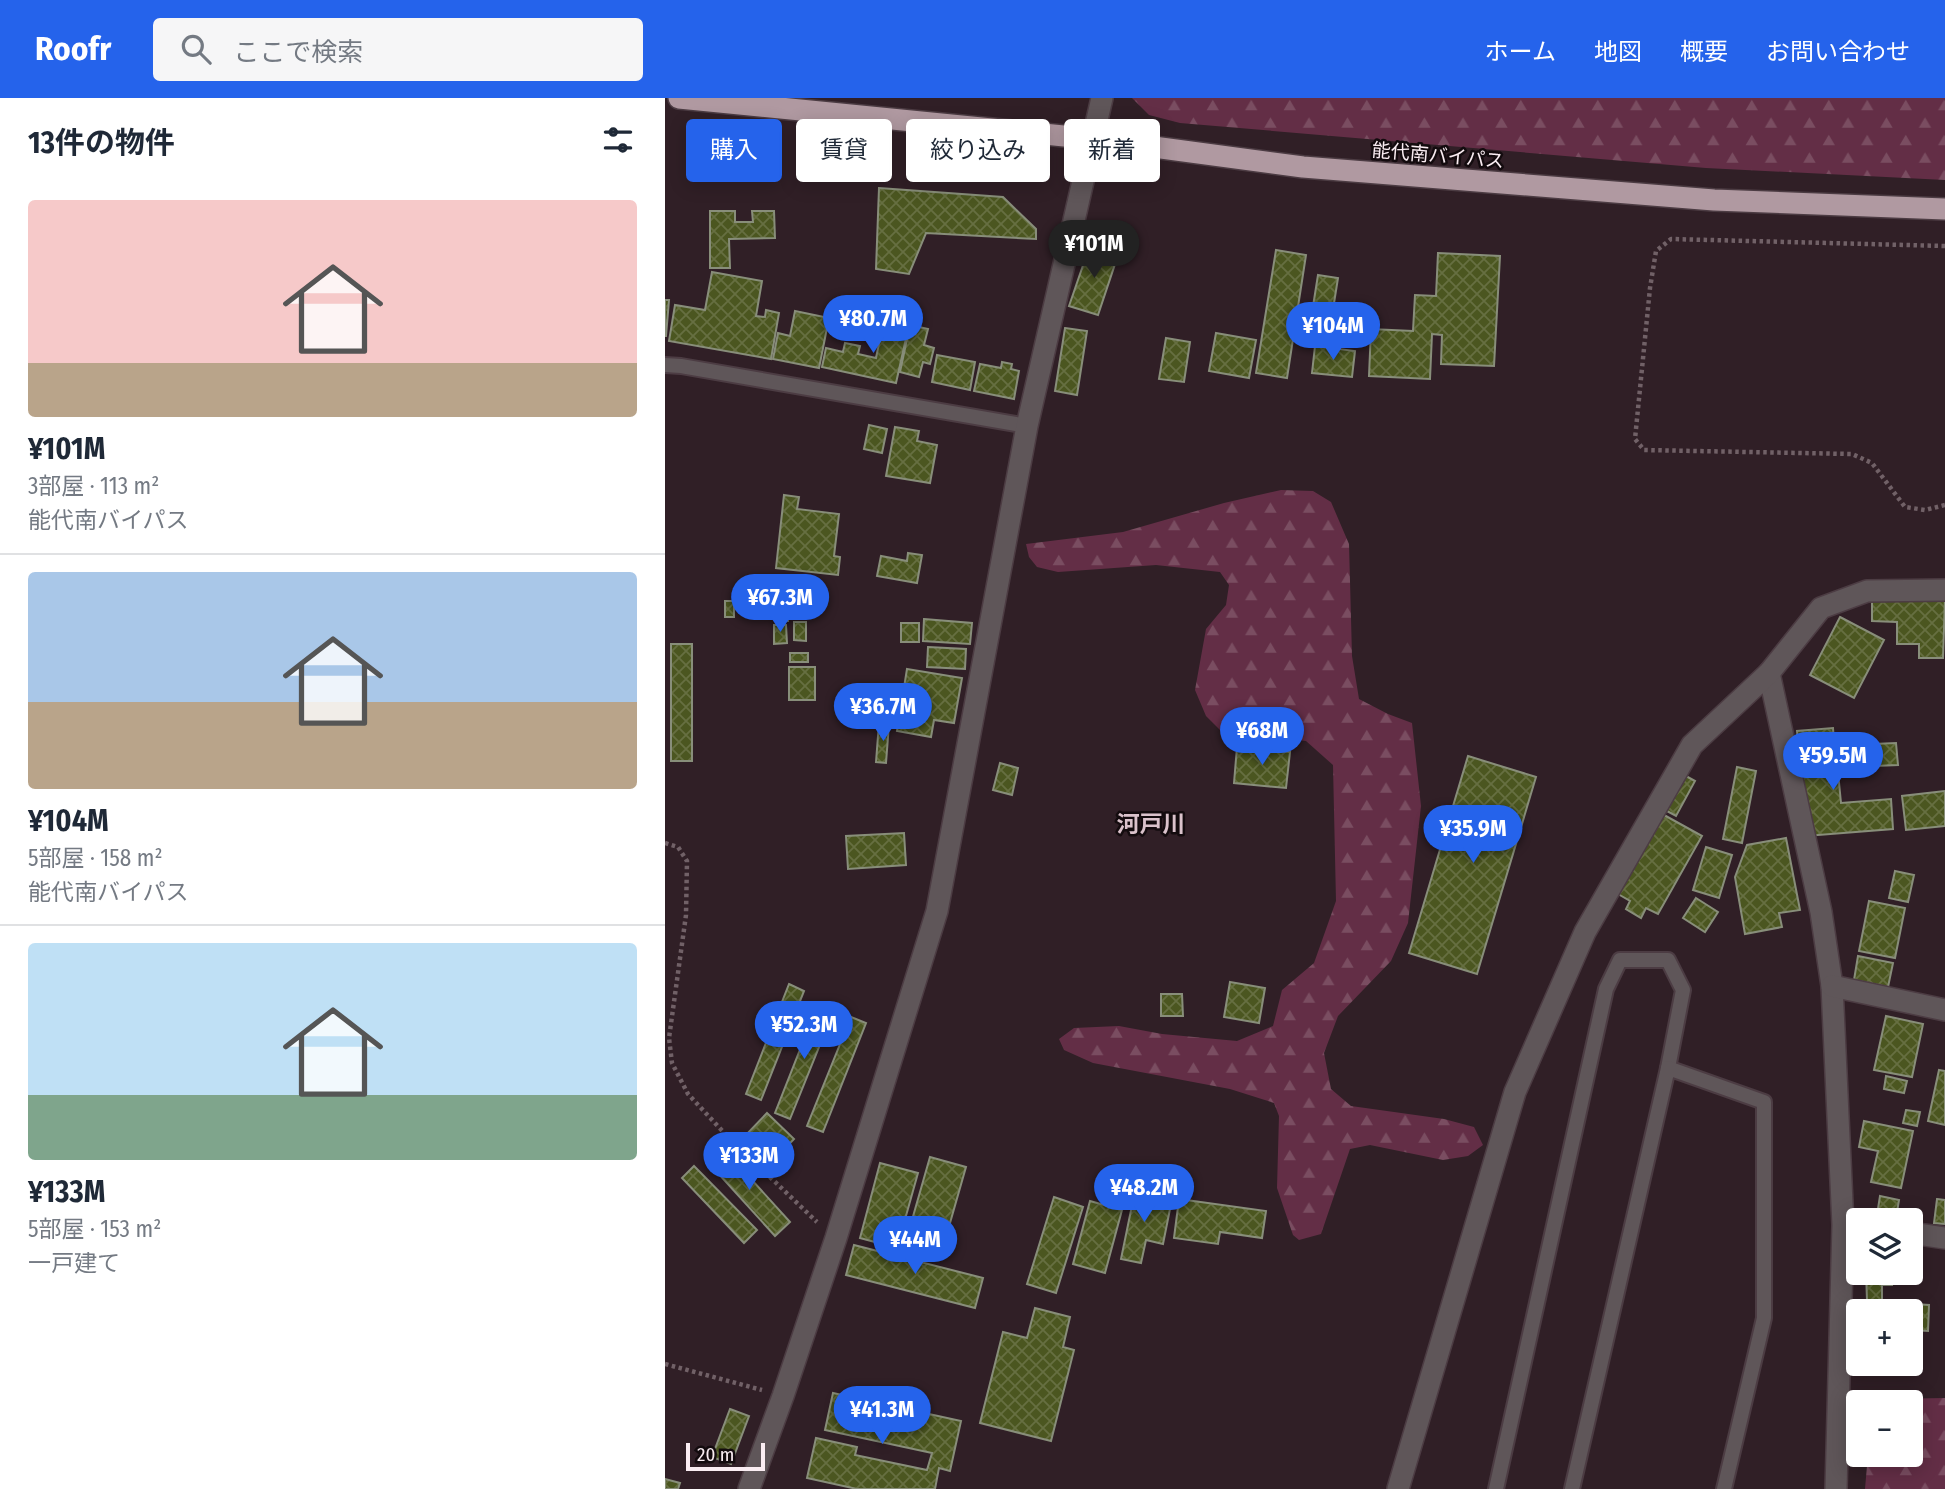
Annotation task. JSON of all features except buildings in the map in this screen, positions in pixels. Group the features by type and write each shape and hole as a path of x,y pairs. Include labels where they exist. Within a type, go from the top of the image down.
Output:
{"highway":[{"name":"能代南バイパス","path":"680,98 1064,136"},
{"name":"能代南バイパス","path":"1160,148 1303,167 1714,200 1945,209"}],"street":[{"path":"1098,119 1102,98"},
{"path":"749,1489 836,1238 937,911 1027,426 1084,182"},
{"path":"1398,1489 1515,1092 1585,932 1692,745 1769,673 1821,608 1867,591 1945,590"},
{"path":"1769,673 1821,912 1832,986 1850,1208"},
{"path":"1832,986 1945,1010"},
{"path":"1923,1234 1945,1237"},
{"path":"1836,1489 1848,1285"}],"lane":[{"path":"665,365 1027,426"},
{"path":"1496,1489 1606,989 1620,960 1668,960 1683,990 1668,1068 1572,1489"},
{"path":"1668,1068 1764,1102 1764,1318 1724,1489"}],"path":[{"path":"1945,246 1671,239 1655,251 1635,439 1644,450 1852,454 1872,463 1905,507 1925,510 1945,505"},
{"path":"665,843 678,847 687,861 686,915 669,1038 673,1063 688,1094 727,1137 836,1238"},
{"path":"665,1364 783,1396"}],"green space":[{"path":"1132,98 1945,98 1945,180 1706,168 1180,123 1149,115"},
{"path":"1281,490 1313,491 1331,502 1349,544 1352,656 1359,699 1412,723 1421,806 1408,923 1391,961 1338,1016 1324,1053 1331,1089 1351,1106 1444,1119 1474,1127 1483,1145 1468,1156 1443,1160 1370,1145 1350,1149 1321,1234 1299,1240 1293,1235 1277,1188 1279,1116 1274,1103 1230,1089 1093,1063 1064,1050 1059,1039 1074,1028 1119,1026 1162,1034 1237,1041 1273,1026 1282,990 1314,963 1336,901 1333,765 1306,741 1222,732 1206,716 1195,690 1206,629 1226,605 1229,585 1220,572 1156,565 1058,572 1037,567 1029,557 1026,544 1123,532"},
{"path":"1923,1398 1945,1398 1945,1489 1865,1489 1867,1467 1923,1467"}],"district":[{"name":"河戸川","path":"1151,824"}]}
